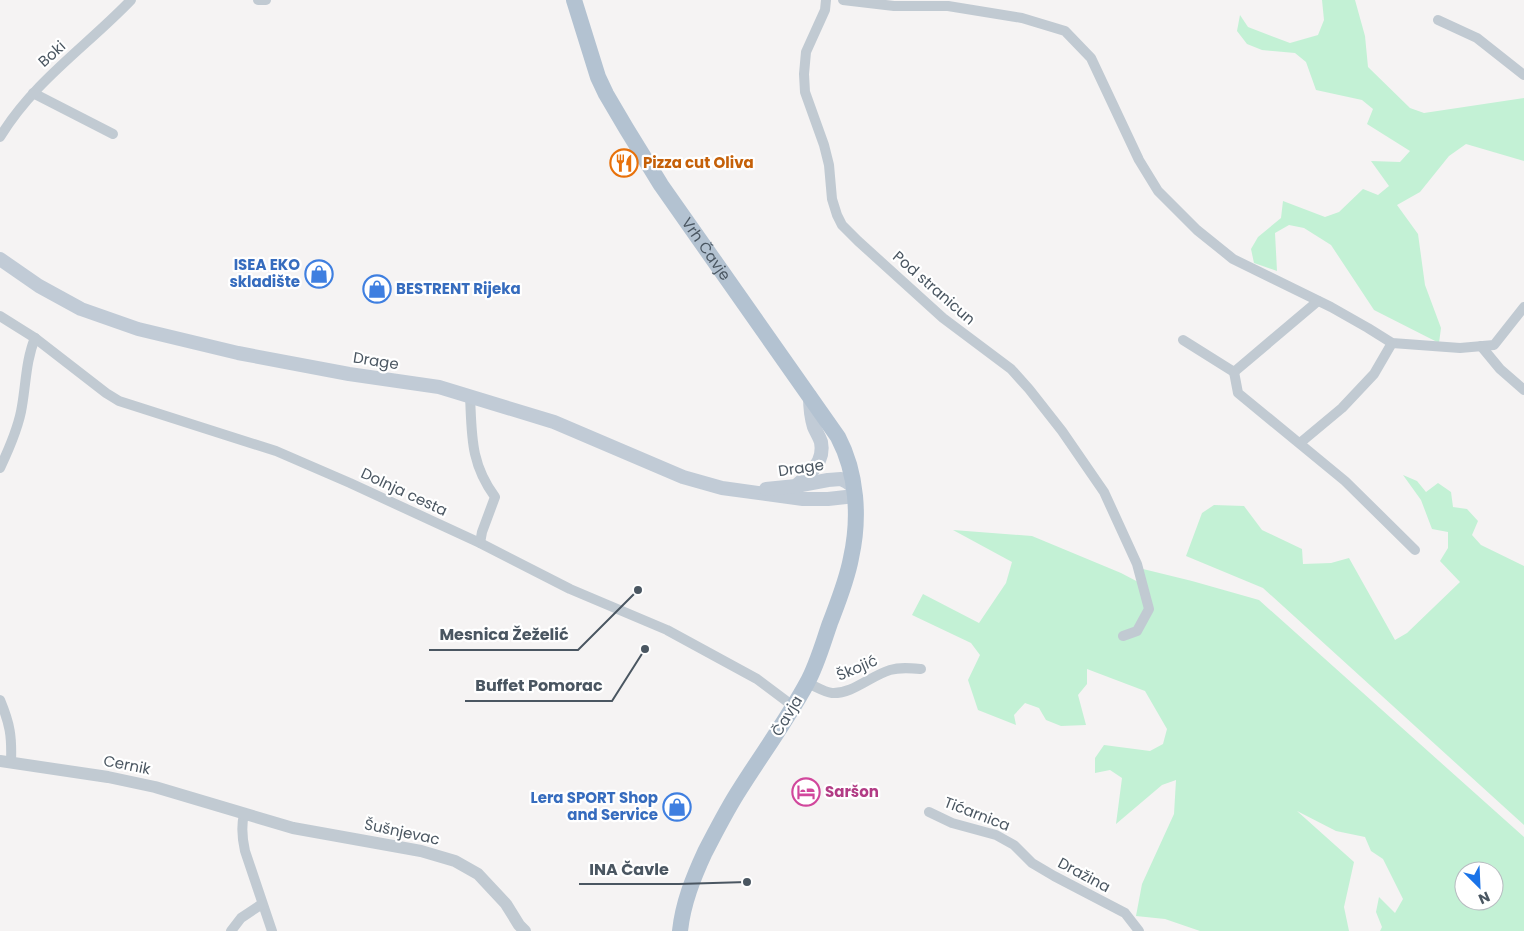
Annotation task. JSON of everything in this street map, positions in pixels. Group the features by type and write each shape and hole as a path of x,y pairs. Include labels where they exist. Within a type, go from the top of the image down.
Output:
{"main road":[{"name":"Vrh Čavje","path":"574,0 598,77 626,128 661,185 810,396 844,448 852,473 854,492"},
{"name":"Drage","path":"0,260 39,286 81,309 138,329 238,353 349,374 439,387 554,422 683,477 722,488 780,496 828,499 854,492 847,482 840,479 750,491"},
{"path":"796,486 810,474 822,455 820,439 815,430 811,415 810,396"},
{"name":"Čavja","path":"680,931 682,916 692,881 714,834 739,790 771,742 807,682 824,641 851,559 855,526 854,492"}],"street":[{"name":"Boki","path":"0,137 33,93 48,77 111,21 131,0"},
{"path":"258,0 266,0"},
{"name":"Pod stranicun","path":"826,0 824,10 806,52 804,74 805,92 829,165 832,199 837,215 842,225 858,241 943,318 1011,369 1062,431 1104,492 1137,564 1149,610 1137,631 1123,636"},
{"path":"843,0 894,6 914,3 948,6 1022,18 1064,32 1091,58 1139,160 1158,191 1197,230 1233,259 1318,301 1392,343 1460,348 1494,345 1524,307"},
{"path":"1438,20 1477,38 1524,75"},
{"path":"33,93 113,134"},
{"path":"1234,372 1318,301"},
{"name":"Dolnja cesta","path":"0,316 34,338 119,401 280,453 480,543 570,589 667,630 757,679 793,706"},
{"path":"0,468 8,452 22,408 30,350 34,338"},
{"path":"1183,340 1234,372 1238,393 1345,482 1415,550"},
{"path":"1300,443 1342,408 1368,381 1392,343"},
{"path":"1481,346 1500,369 1524,390"},
{"path":"470,396 474,457 488,488 495,497 482,532 480,543"},
{"name":"Škojić","path":"807,682 830,693 840,693 889,670 921,668"},
{"path":"0,700 8,719 11,743 5,762"},
{"name":"Cernik","path":"5,762 108,777 156,787 244,814"},
{"name":"Tićarnica","path":"930,812 952,823 996,835 1014,845"},
{"path":"244,814 242,838 272,931"},
{"name":"Šušnjevac","path":"244,814 293,828 410,849 455,861 478,874 506,904 525,931"},
{"name":"Dražina","path":"1014,845 1032,863 1124,913 1139,931"},
{"path":"231,931 241,918 262,904"}],"green space":[{"path":"1322,0 1355,0 1365,36 1368,67 1410,108 1424,113 1524,98 1524,161 1466,144 1449,156 1420,192 1397,205 1418,234 1425,285 1441,328 1439,343 1374,310 1331,245 1304,228 1289,225 1275,233 1277,271 1254,263 1251,249 1258,237 1281,218 1283,201 1325,217 1339,212 1363,189 1378,195 1389,186 1371,161 1400,162 1410,151 1367,124 1373,109 1362,100 1316,90 1306,62 1295,53 1262,50 1247,44 1237,31 1240,15 1248,27 1290,43 1318,35 1324,20"},
{"path":"1403,475 1417,481 1426,492 1438,483 1451,492 1453,507 1467,509 1478,521 1472,535 1481,545 1524,566 1524,825 1263,588 1186,556 1202,513 1214,505 1244,506 1262,530 1302,549 1303,564 1331,563 1349,558 1395,640 1407,633 1460,582 1440,561 1448,548 1448,532 1432,529 1421,500"},
{"path":"953,530 1032,536 1121,573 1142,584 1143,569 1259,600 1524,837 1524,931 1380,931 1382,927 1376,912 1379,897 1395,913 1403,899 1383,859 1371,851 1365,837 1336,831 1297,811 1354,862 1344,907 1349,931 1200,931 1165,919 1136,916 1142,884 1174,814 1176,780 1162,785 1116,824 1122,778 1110,770 1095,773 1095,758 1104,745 1150,751 1163,744 1167,729 1145,691 1087,669 1087,684 1078,695 1086,725 1061,726 1046,720 1039,708 1025,703 1014,715 1016,725 978,710 968,680 980,655 971,643 912,615 923,594 979,623 1006,583 1012,562"}],"place":[{"name":"Pizza cut Oliva","path":"624,163"},
{"name":"ISEA EKO skladište","path":"319,274"},
{"name":"BESTRENT Rijeka","path":"377,289"},
{"name":"Mesnica Žeželić","path":"638,590"},
{"name":"Buffet Pomorac","path":"645,649"},
{"name":"Saršon","path":"806,792"},
{"name":"Lera SPORT Shop and Service","path":"677,807"},
{"name":"INA Čavle","path":"747,882"}]}
